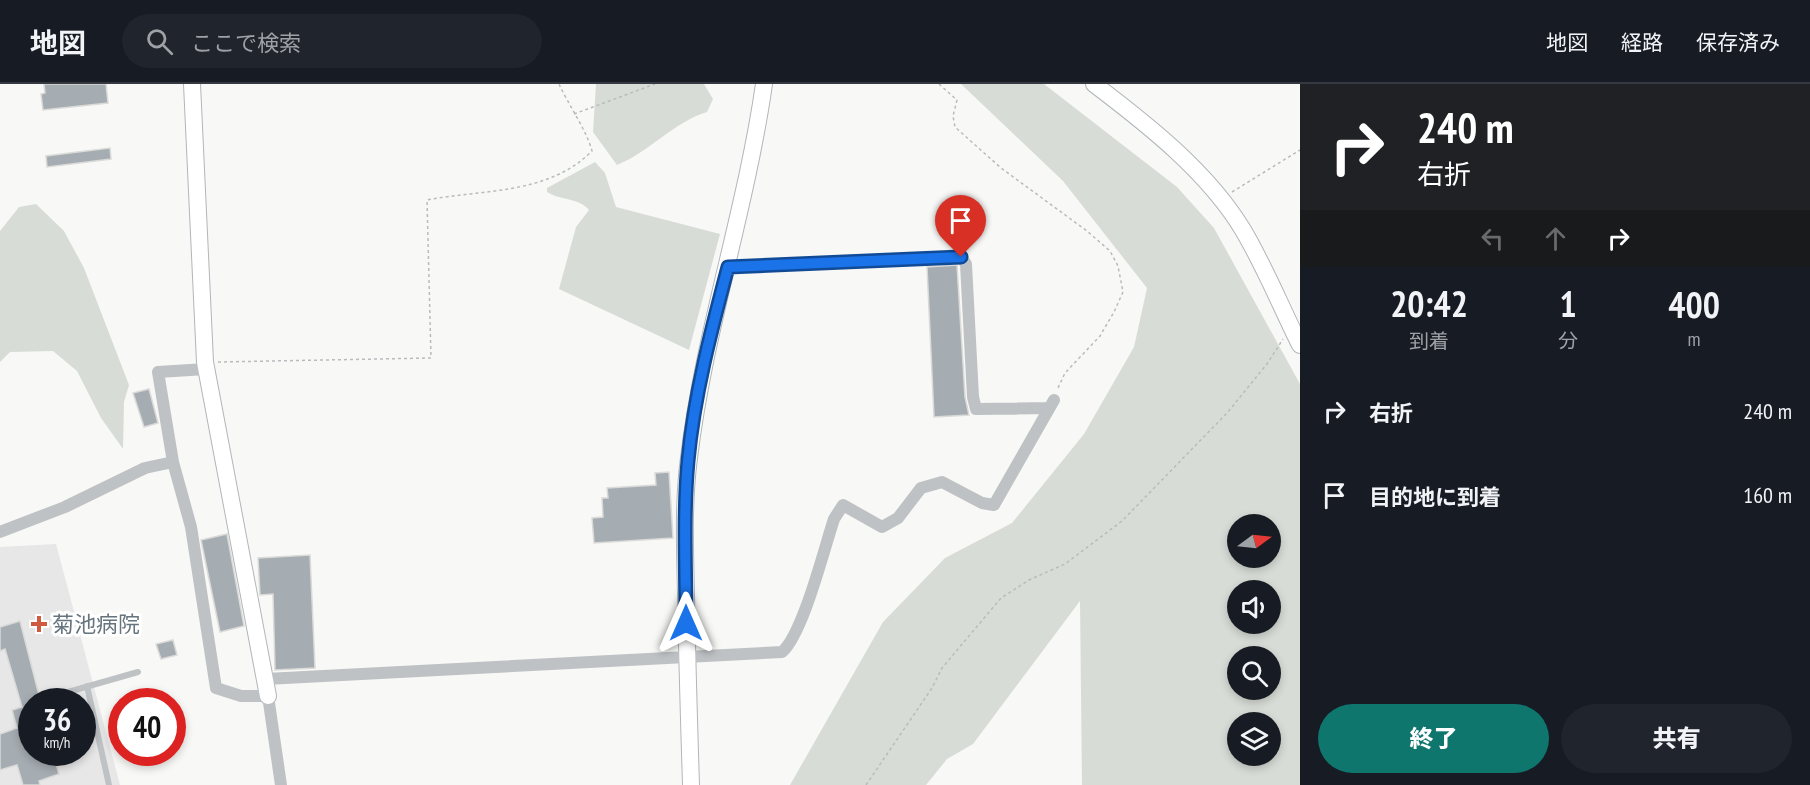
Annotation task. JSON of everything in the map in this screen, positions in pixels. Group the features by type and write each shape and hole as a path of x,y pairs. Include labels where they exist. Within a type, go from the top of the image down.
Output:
{"street":[{"path":"192,84 205,366 266,679 281,785"},
{"path":"691,785 685,658 684,541 688,461 697,396 728,267 757,131 764,84"},
{"path":"1094,84 1182,158 1222,199 1243,230 1300,345"},
{"path":"728,267 961,257 966,264 973,397 976,409 1051,404"},
{"path":"205,366 158,372 173,462 190,527 216,688 241,696 268,696"},
{"path":"266,679 782,652 789,646 798,628 834,519 843,506 882,527 898,518 921,488 942,482 982,503 994,505 1051,404"},
{"path":"0,532 65,507 145,468 173,462"}],"lane":[{"path":"80,688 138,672"},
{"path":"87,686 109,785"}],"path":[{"path":"205,366 431,358 427,200 525,188 581,162 592,151 589,139 573,114 559,84"},
{"path":"573,114 655,84"},
{"path":"939,84 957,100 953,116 955,127 1001,168 1087,231 1110,251 1118,266 1123,292 1114,312 1100,336 1065,373 1051,404"},
{"path":"1222,199 1300,150"},
{"path":"866,785 932,688 942,668 1002,598 1029,580 1065,564 1122,521 1227,413 1267,364 1291,325"}],"shaded area":[{"path":"596,84 704,84 713,99 707,112 684,123 640,153 617,165 593,132"},
{"path":"961,84 1044,84 1177,187 1214,228 1300,384 1300,785 1082,785 1080,601 973,744 947,759 926,785 790,785 883,622 945,558 1012,523 1084,434 1134,347 1147,288 1063,181"},
{"path":"595,162 605,173 616,207 720,234 689,350 559,289 576,227 589,210 580,203 552,195 547,192 547,188"},
{"path":"36,204 64,231 84,268 129,385 124,402 123,449 101,418 77,371 53,351 10,352 0,362 0,231 19,207"},
{"name":"菊池病院","path":"56,544 94,688 18,688 18,766 96,766 96,695 108,740 108,766 115,766 120,785 0,785 0,547"}],"building":[{"path":"44,84 106,84 108,103 43,110 41,94 45,93"},
{"path":"110,148 111,159 47,167 46,156"},
{"path":"957,265 965,397 969,415 934,417 927,267"},
{"path":"149,389 158,423 144,427 133,393"},
{"path":"669,472 673,538 594,543 592,518 603,517 602,498 608,498 607,488 656,485 655,473"},
{"path":"227,534 244,626 220,632 201,540"},
{"path":"310,555 315,668 275,670 273,594 260,595 258,558"},
{"path":"20,621 37,688 18,688 18,693 5,649 0,651 0,627"},
{"path":"173,640 177,655 161,659 156,644"},
{"path":"18,708 18,766 57,766 59,774 39,781 40,785 23,785 17,765 0,770 0,734 17,728 12,710"}],"place":[{"name":"菊池病院","path":"39,624"}],"route":[{"path":"686,623 684,541 688,461 697,396 728,267 961,257"}]}
